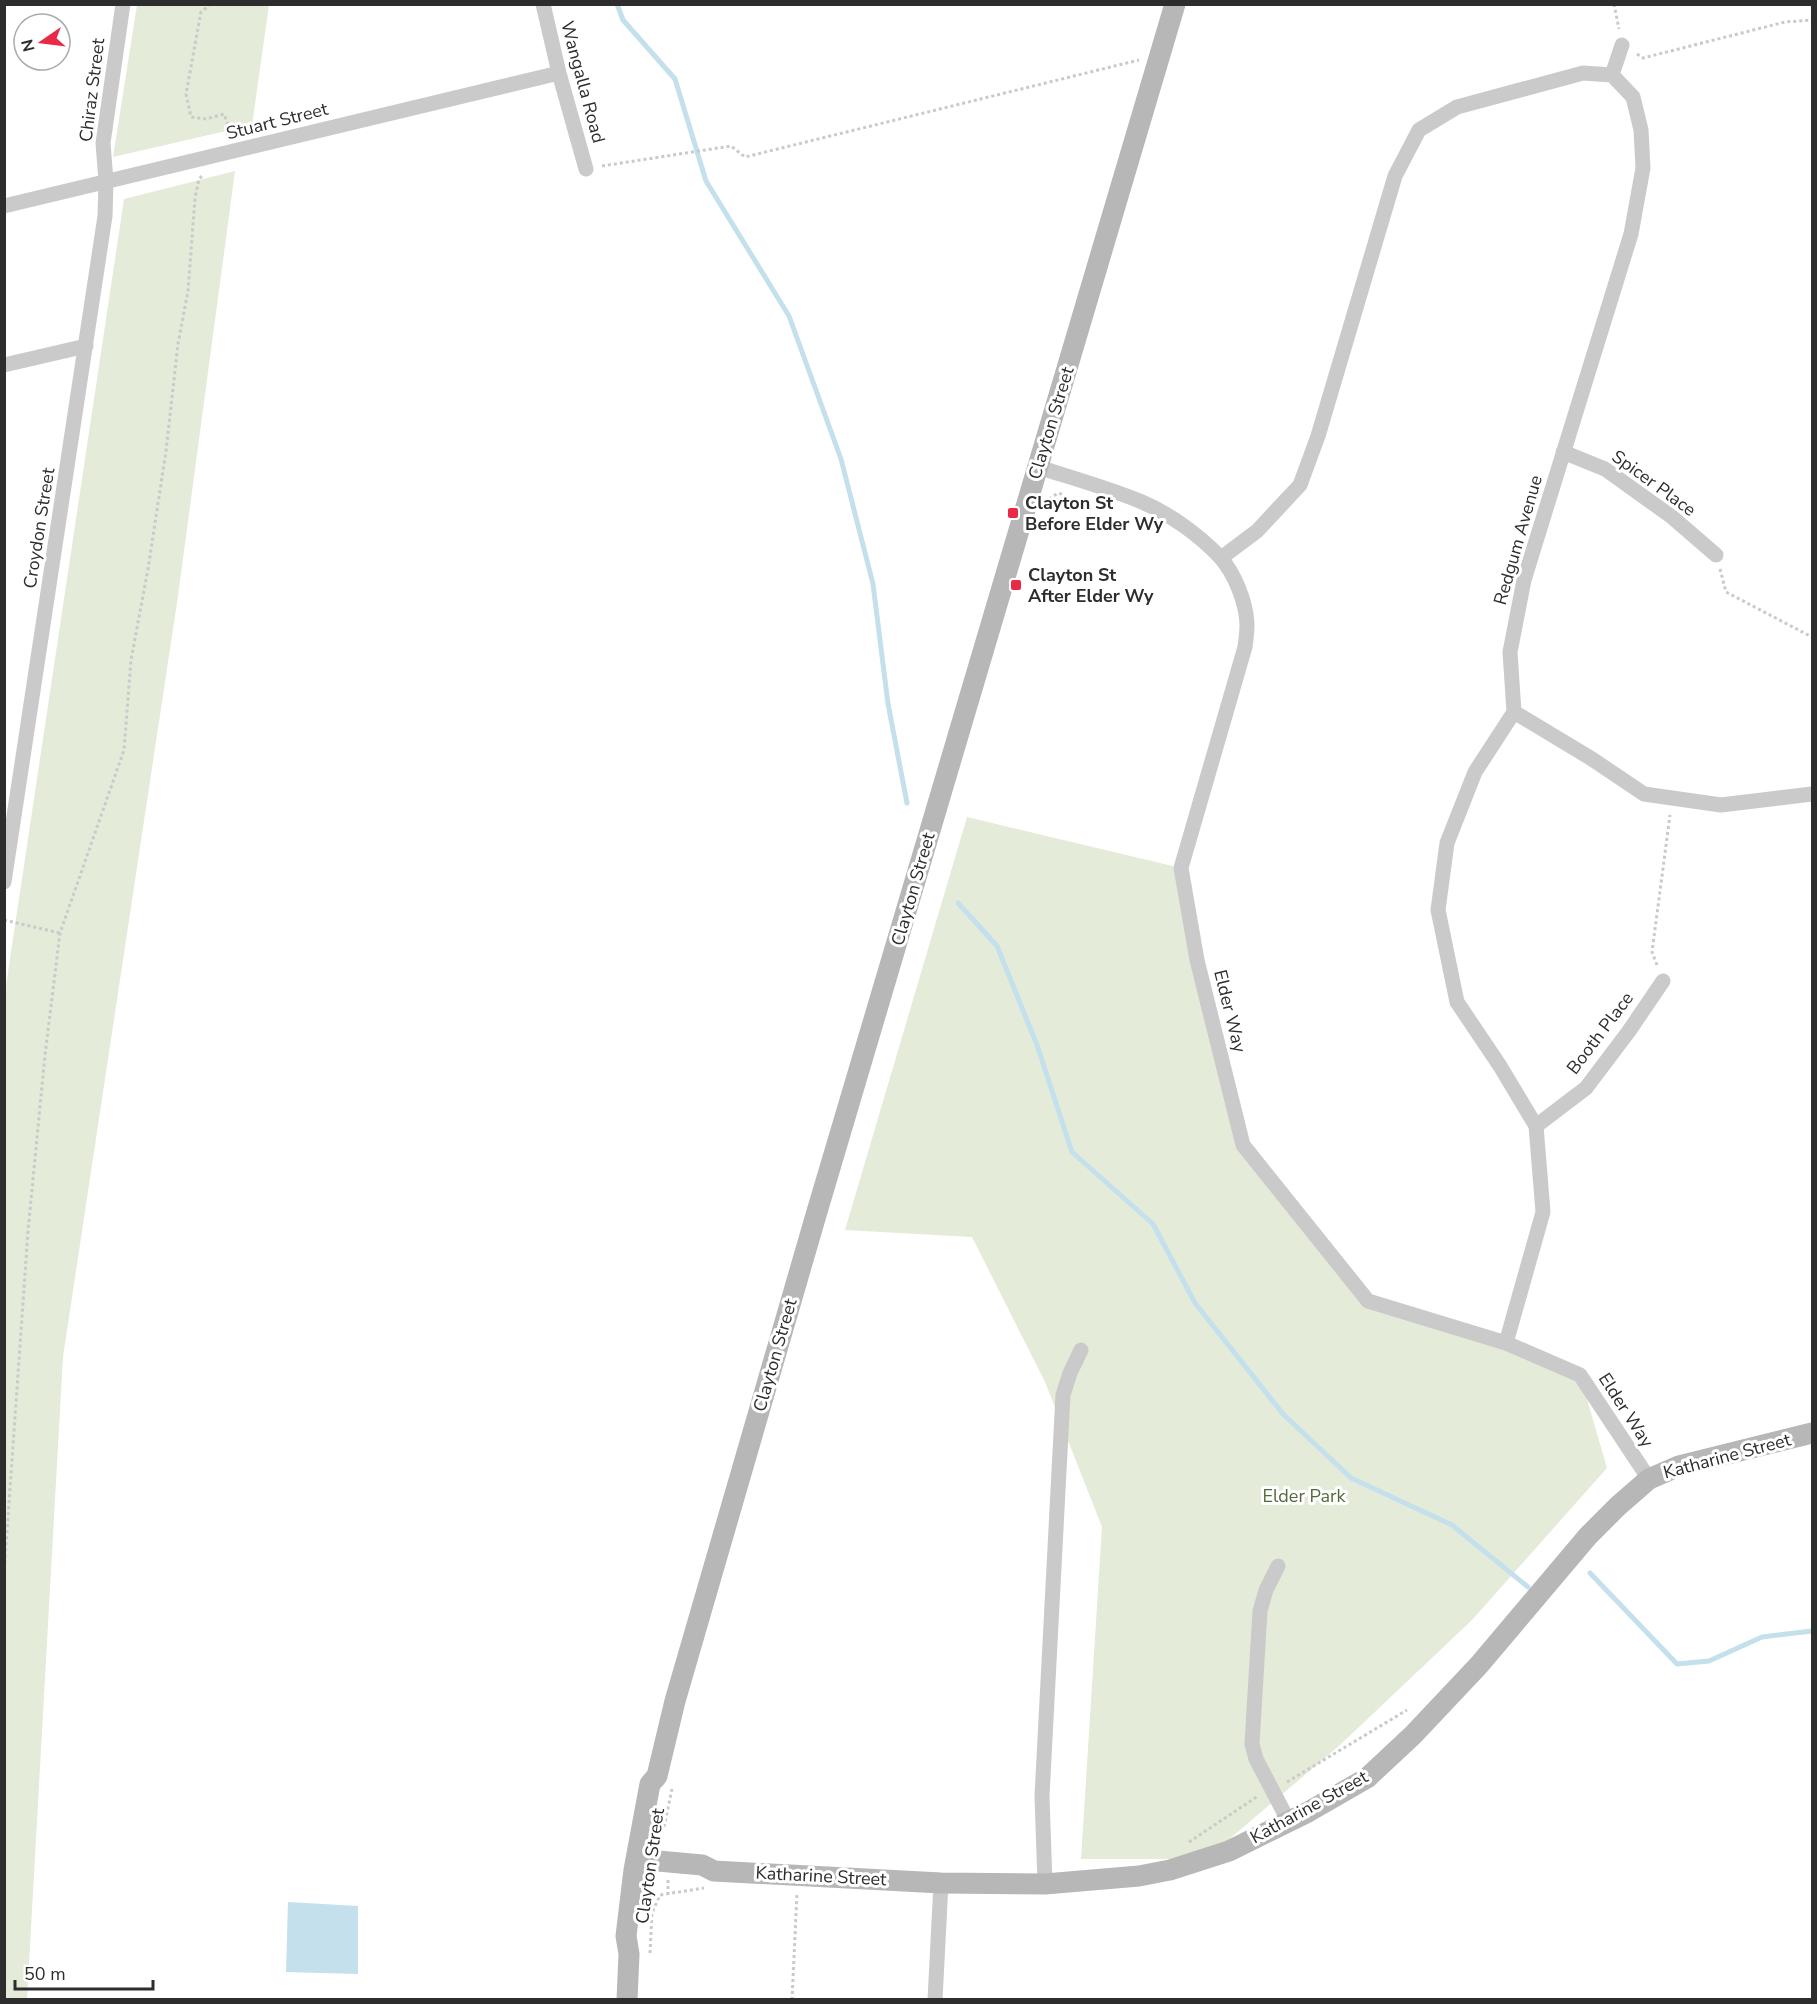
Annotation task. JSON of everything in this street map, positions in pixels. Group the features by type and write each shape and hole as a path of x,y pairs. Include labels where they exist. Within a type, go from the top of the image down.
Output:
{"main road":[{"name":"Clayton Street","path":"627,2000 629,1954 626,1936 641,1865 650,1784 666,1778 675,1701 1175,4"},
{"name":"Katharine Street","path":"641,1865 702,1864 714,1880 797,1889 941,1883 1045,1884 1109,1880 1170,1870 1229,1851 1288,1822 1367,1778 1413,1735 1479,1665 1588,1536 1648,1479 1679,1466 1812,1433"}],"street":[{"name":"Chiraz Street","path":"106,181 103,143 123,4"},
{"name":"Wangalla Road","path":"543,4 559,73 586,169"},
{"path":"1221,558 1257,531 1300,485 1318,436 1395,176 1419,130 1457,107 1583,73 1612,75 1622,45"},
{"name":"Stuart Street","path":"4,206 559,73"},
{"name":"Redgum Avenue","path":"1514,712 1510,652 1524,580 1631,234 1643,168 1641,130 1633,97 1612,75"},
{"name":"Croydon Street","path":"4,882 105,216 106,181"},
{"path":"4,365 86,346"},
{"name":"Spicer Place","path":"1563,452 1605,469 1672,518 1716,555"},
{"name":"Elder Way","path":"1038,467 1143,503 1194,534 1221,558 1236,583 1244,607 1247,624 1245,647 1182,868 1197,960 1243,1145 1368,1301 1506,1343 1580,1375 1648,1479"},
{"path":"1506,1343 1543,1212 1536,1126 1500,1066 1457,1002 1438,910 1447,843 1475,772 1514,712 1592,759 1644,794 1720,805 1812,794"},
{"name":"Booth Place","path":"1536,1126 1586,1088 1663,981"},
{"path":"1045,1884 1042,1796 1063,1395 1070,1372 1081,1350"},
{"path":"1278,1566 1266,1590 1260,1611 1252,1744 1256,1759 1288,1822"},
{"path":"935,2000 941,1883"}],"path":[{"path":"4,1575 28,1231 45,1055 60,933 124,750 131,660 148,569 166,451 178,344 188,291 195,198 199,179 224,154 229,128 224,114 206,119 191,117 186,94 201,12 211,4"},
{"path":"1614,4 1622,45 1643,58 1785,22 1812,20"},
{"path":"586,169 731,146 745,157 1144,59"},
{"path":"1046,505 1050,498 1058,493 1074,496"},
{"path":"1716,555 1726,592 1812,637"},
{"path":"1663,981 1652,952 1673,798"},
{"path":"4,920 60,933"},
{"path":"1285,1783 1408,1710"},
{"path":"662,1838 666,1778"},
{"path":"1183,1846 1261,1794"},
{"path":"650,1956 652,1913 660,1895 702,1888 714,1880"},
{"path":"792,2000 797,1889"}],"green space":[{"path":"137,5 269,5 252,125 113,157"},
{"path":"235,171 178,596 63,1357 27,1999 5,1999 5,992 124,199"},
{"name":"Elder Park","path":"967,817 1181,868 1243,1145 1368,1301 1580,1375 1607,1468 1472,1620 1340,1745 1206,1859 1081,1859 1102,1527 1045,1382 972,1237 845,1230"}],"water":[{"path":"288,1902 358,1906 358,1974 286,1972"}],"waterway":[{"path":"617,4 623,20 675,79 706,181 789,316 841,459 873,584 888,704 907,803"},
{"path":"958,903 997,946 1037,1045 1072,1152 1153,1224 1195,1303 1283,1414 1351,1478 1452,1525 1528,1587"},
{"path":"1590,1573 1677,1664 1709,1661 1762,1637 1812,1631"}],"place":[{"name":"Clayton St Before Elder Wy","path":"1013,513"},
{"name":"Clayton St After Elder Wy","path":"1016,585"}]}
